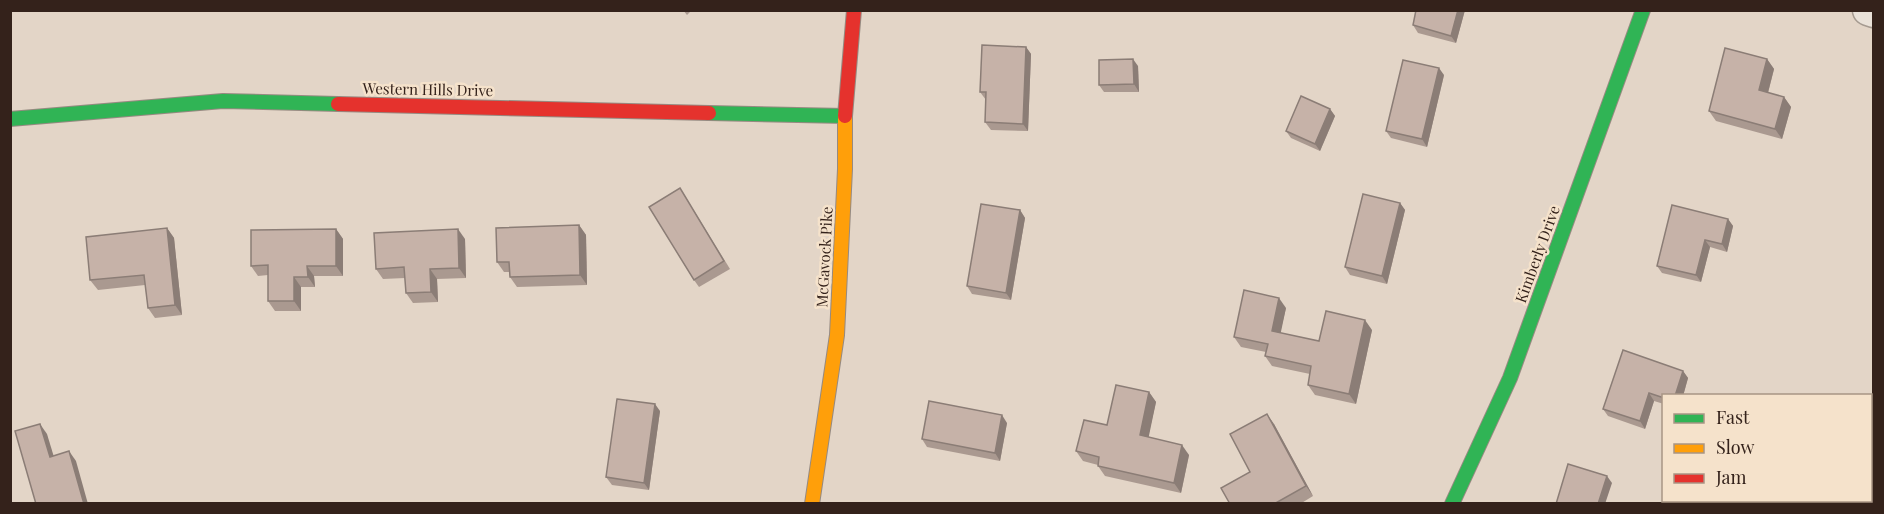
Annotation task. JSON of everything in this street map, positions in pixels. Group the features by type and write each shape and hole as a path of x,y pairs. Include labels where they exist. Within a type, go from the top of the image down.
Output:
{"street":[{"name":"McGavock Pike","path":"812,504 837,336 845,170 845,116 854,10"},
{"name":"Kimberly Drive","path":"1452,504 1510,378 1643,10"},
{"path":"1868,10 1874,12"},
{"name":"Western Hills Drive","path":"10,119 223,101 845,116"}],"building":[{"path":"1416,10 1458,10 1451,36 1413,25"},
{"path":"982,45 1026,47 1023,124 985,122 986,92 980,92"},
{"path":"1725,48 1767,59 1759,90 1784,97 1775,129 1709,111"},
{"path":"1133,59 1134,84 1099,85 1099,60"},
{"path":"1403,60 1439,68 1422,139 1386,131"},
{"path":"1301,96 1330,109 1315,144 1286,131"},
{"path":"680,188 724,261 694,280 649,207"},
{"path":"1363,194 1400,203 1382,276 1345,267"},
{"path":"981,204 1020,210 1006,293 967,286"},
{"path":"1672,205 1728,219 1722,244 1705,240 1696,275 1657,266"},
{"path":"579,225 580,275 510,277 509,262 497,262 496,228"},
{"path":"167,228 175,305 148,308 144,275 90,280 86,237"},
{"path":"336,229 336,266 307,266 308,277 294,277 294,301 268,301 268,265 251,266 251,230"},
{"path":"458,229 459,268 430,269 431,292 406,293 404,267 376,269 374,233"},
{"path":"1244,290 1279,298 1272,331 1319,341 1326,311 1365,320 1349,394 1308,385 1311,366 1265,356 1268,344 1234,337"},
{"path":"1623,350 1683,371 1676,394 1662,394 1662,397 1649,393 1640,421 1603,409"},
{"path":"1116,385 1149,392 1140,435 1182,445 1174,483 1098,466 1099,457 1076,451 1084,420 1107,425"},
{"path":"617,399 655,404 644,483 606,477"},
{"path":"929,401 1002,415 995,453 922,439"},
{"path":"1267,414 1306,486 1274,504 1230,504 1221,488 1250,472 1230,434"},
{"path":"40,424 50,457 69,451 84,504 36,504 15,431"},
{"path":"1568,464 1607,476 1598,504 1556,504"}],"traffic: fast":[{"path":"1452,504 1510,378 1643,10"},
{"path":"10,119 223,101 338,104"},
{"path":"709,113 845,116"}],"traffic: slow":[{"path":"812,504 837,335 845,169 845,116"}],"traffic: jam":[{"path":"845,116 854,10"},
{"path":"338,104 709,113"}]}
